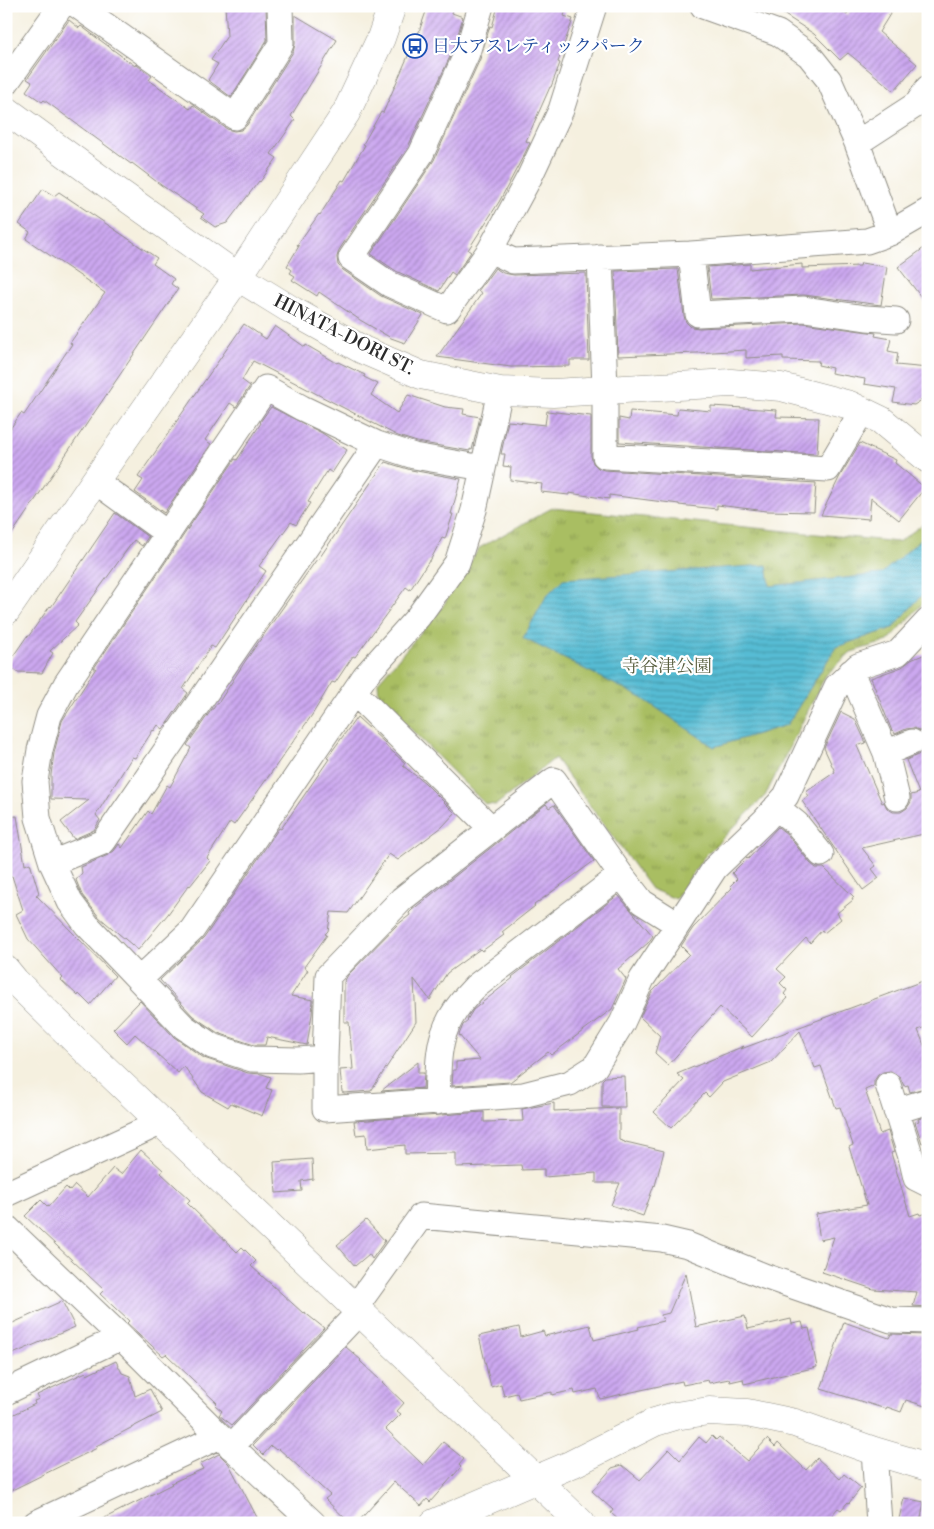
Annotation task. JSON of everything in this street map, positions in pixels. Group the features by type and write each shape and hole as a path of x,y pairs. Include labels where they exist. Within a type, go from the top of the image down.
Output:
{"street":[{"path":"6,83 61,6"},
{"path":"78,6 235,118 281,44 280,6"},
{"path":"6,611 238,277 346,113 381,38 392,6"},
{"path":"481,6 467,53 421,154 351,258 389,284 446,310 490,250 528,178 560,110 594,6"},
{"path":"703,6 778,33 810,55 829,80 857,143 890,233"},
{"path":"857,143 917,104 928,88"},
{"name":"HINATA-DORI ST.","path":"6,110 238,277 293,312 363,350 421,375 500,391 553,392 731,383 781,387 850,405 881,420 928,459"},
{"path":"490,250 513,261 691,254 867,240 890,233 928,211"},
{"path":"691,254 698,314 804,308 866,318 896,320"},
{"path":"600,257 606,456 828,469 862,411"},
{"path":"325,1058 298,1060 252,1059 212,1046 184,1027 81,917 70,902 52,863 38,818 35,781 40,750 49,716 66,684 266,388 376,444 414,456 483,468"},
{"path":"140,979 192,930 366,676 418,617 457,563 474,510 500,391"},
{"path":"52,863 103,842 376,444"},
{"path":"95,481 168,534"},
{"path":"677,924 642,902 621,876 554,780 402,899 328,976 325,1109 523,1095 570,1083 595,1067 622,1024 642,979 715,868 765,820 786,796 837,686 858,666 898,652 928,621"},
{"path":"851,672 886,753 897,798"},
{"path":"355,693 491,828"},
{"path":"886,753 912,742"},
{"path":"776,807 797,824 821,854"},
{"path":"437,1102 438,1052 445,1027 460,1002 475,987 621,876"},
{"path":"6,970 78,1043 580,1523"},
{"path":"888,1085 916,1178 928,1184"},
{"path":"896,1111 928,1101"},
{"path":"6,1194 162,1122"},
{"path":"36,1523 225,1442 357,1310 421,1216 662,1239 688,1245 764,1276 891,1320 928,1321"},
{"path":"6,1227 121,1337 225,1442 313,1523"},
{"path":"6,1392 121,1337"},
{"path":"434,1523 572,1464 655,1422 675,1416 710,1412 747,1413 795,1423 874,1451 928,1467"},
{"path":"874,1451 879,1523"}],"green space":[{"name":"寺谷津公園","path":"552,508 898,542 928,521 928,598 888,641 851,652 826,675 765,796 704,857 676,899 651,889 555,758 496,805 485,804 379,697 378,682 441,609 479,548"}],"water":[{"path":"928,533 928,588 893,628 836,647 787,725 714,747 642,698 523,638 547,595 563,579 767,565 770,586 881,574"}],"building":[{"path":"225,6 266,6 267,40 231,97 208,80 218,64 211,60 227,36"},
{"path":"428,6 454,6 452,13 463,17 454,48 408,147 339,250 337,257 338,265 343,270 381,296 423,315 405,343 391,338 360,320 319,292 317,296 292,280 295,276 290,273 292,270 287,266 299,246 297,245 320,215 342,180 344,181 381,112 383,113 416,40"},
{"path":"498,6 567,6 564,16 573,19 551,87 526,141 530,143 499,202 468,250 471,252 455,275 451,272 439,291 396,271 371,254 434,160 480,59"},
{"path":"771,6 833,6 847,15 853,6 895,6 879,32 917,64 894,91 848,53 840,60 814,34"},
{"path":"295,15 337,40 291,116 295,120 271,154 277,158 227,223 215,227 201,217 204,214 131,164 44,100 42,102 26,91 32,82 27,79 69,20 79,28 81,26 135,66 136,64 152,76 149,80 190,109 193,105 227,129 241,130 247,125 293,52 295,44"},
{"path":"43,189 54,196 59,192 157,258 153,264 174,279 171,284 178,289 6,543 6,435 21,413 24,415 72,344 70,343 105,293 26,239 30,232 19,224"},
{"path":"928,245 928,306 898,267"},
{"path":"861,263 887,267 881,305 804,295 711,299 707,267 750,264 750,269 802,264 802,268 860,266"},
{"path":"495,268 503,273 514,275 586,273 589,360 570,360 570,366 511,367 437,357 482,293 478,291"},
{"path":"678,269 684,316 686,322 691,327 803,323 876,333 875,336 891,339 888,351 898,353 896,365 928,368 928,396 914,405 893,402 896,389 864,384 865,379 831,373 832,368 818,365 819,361 783,360 783,356 746,358 746,350 618,356 615,271"},
{"path":"244,324 266,339 275,326 305,347 306,345 337,363 365,375 364,377 378,384 371,395 397,413 408,395 445,407 464,409 463,414 480,417 472,450 417,442 398,436 253,361 242,380 250,386 236,407 230,403 205,440 211,444 164,513 135,492 143,480 138,477"},
{"path":"711,406 777,410 776,417 819,418 817,454 619,442 619,418 629,420 630,411 677,415 678,408 711,411"},
{"path":"271,407 322,433 347,450 332,473 328,470 296,525 291,522 259,566 266,571 215,648 211,646 183,689 188,693 163,729 158,725 135,758 132,757 96,815 100,820 94,830 74,839 61,822 89,800 51,799 51,775 54,753 62,721 96,668 94,668 235,459 237,460"},
{"path":"547,411 591,416 591,456 593,463 598,468 604,470 816,483 814,512 767,511 717,505 717,509 609,495 609,499 569,493 569,495 541,492 542,484 510,480 511,467 503,466 505,454 501,454 508,421 545,425"},
{"path":"860,443 896,460 895,463 925,488 899,520 871,498 869,519 821,515 840,476"},
{"path":"385,462 411,470 461,479 445,539 442,538 430,561 410,590 406,587 355,657 353,656 335,683 332,682 312,715 234,825 230,822 207,858 210,861 138,950 99,917 82,895 76,880 82,873 81,867 108,855 119,844 122,848 148,811 151,814 167,785 170,787 191,748 187,745 219,702 246,660"},
{"path":"115,513 148,537 142,546 134,540 75,622 78,625 50,651 53,653 42,673 18,672 7,665 27,636 51,607"},
{"path":"928,653 928,833 862,848 876,866 872,869 879,878 863,890 802,801 809,796 806,792 835,772 824,748 841,712 855,719 866,743 857,746 882,803 884,802 887,808 893,812 901,812 907,808 911,802 911,795 919,793 906,760 923,751 926,744 925,737 921,731 914,728 895,734 892,731 871,678 902,667 911,660"},
{"path":"357,717 405,763 403,766 424,782 455,813 442,827 398,860 389,854 348,913 331,912 328,931 325,934 327,935 304,967 308,970 291,996 313,1000 307,1045 267,1037 265,1045 254,1045 218,1033 193,1016 160,980 204,938"},
{"path":"546,804 549,808 554,805 594,861 534,905 502,932 504,935 482,951 480,949 447,973 430,1000 414,979 416,1022 371,1091 342,1092 340,1070 353,1069 349,1022 344,1022 344,982 348,975 397,925 410,915 409,913 412,910"},
{"path":"17,816 25,865 30,863 39,893 36,895 115,976 90,1005 61,980 63,978 28,939 16,914 23,910 12,876 6,878 6,817"},
{"path":"778,827 787,834 810,863 816,868 824,868 854,897 852,898 853,900 837,913 841,919 824,933 822,930 810,943 806,938 777,969 786,977 780,983 787,990 784,994 788,998 752,1037 720,1007 668,1065 655,1053 660,1036 640,1017 652,992 689,954 681,946 693,928 732,888 730,886 737,879 732,873"},
{"path":"618,895 653,936 648,943 618,969 626,979 612,1009 551,1055 548,1052 510,1082 452,1086 453,1070 456,1070 456,1062 480,1060 459,1035 473,1010 512,977"},
{"path":"928,979 928,1026 918,1030 928,1055 928,1087 910,1092 908,1085 904,1086 900,1077 891,1071 878,1075 874,1081 874,1086 865,1090 880,1134 888,1131 894,1152 891,1153 910,1216 928,1213 928,1307 913,1306 917,1292 873,1289 822,1272 834,1237 820,1240 816,1214 867,1205 849,1147 853,1145 840,1107 836,1108 821,1066 815,1068 800,1031 771,1062 723,1082 709,1097 705,1093 671,1128 654,1112 684,1080 677,1074 744,1046 741,1049"},
{"path":"140,1001 174,1037 204,1058 248,1073 271,1077 266,1088 272,1090 262,1116 231,1103 228,1107 202,1092 184,1066 178,1073 135,1034 127,1043 113,1029"},
{"path":"418,1062 418,1073 424,1073 423,1088 381,1091"},
{"path":"624,1076 625,1107 602,1107 602,1080 605,1077"},
{"path":"554,1103 554,1111 619,1108 619,1140 664,1151 655,1186 643,1216 611,1205 620,1183 596,1183 596,1173 544,1177 544,1169 522,1170 521,1165 456,1167 456,1153 405,1154 405,1145 367,1149 366,1134 356,1135 354,1121 484,1112 484,1122 523,1121 522,1109"},
{"path":"928,1116 928,1141 922,1143 915,1122"},
{"path":"141,1150 163,1170 161,1173 190,1200 187,1203 237,1252 242,1247 256,1261 251,1266 303,1313 324,1328 232,1425 219,1415 222,1411 215,1405 217,1403 166,1354 163,1356 127,1323 129,1321 100,1294 104,1290 25,1216 41,1200 48,1207 66,1187 70,1191 75,1185 88,1197 113,1168 121,1174"},
{"path":"312,1159 313,1179 301,1181 302,1191 276,1193 274,1162"},
{"path":"366,1220 385,1241 372,1259 369,1254 355,1266 337,1245"},
{"path":"686,1273 696,1327 745,1316 748,1329 791,1319 792,1324 802,1322 804,1329 809,1328 817,1367 744,1384 743,1379 730,1382 729,1379 709,1383 708,1380 683,1385 682,1381 600,1399 597,1389 575,1394 574,1390 552,1395 552,1392 519,1399 517,1393 504,1396 501,1384 491,1387 479,1336 519,1327 521,1337 543,1331 545,1336 590,1325 594,1340 639,1329 638,1327 663,1321 661,1315 669,1313"},
{"path":"62,1301 75,1327 6,1357 6,1326"},
{"path":"844,1322 889,1338 891,1334 928,1335 928,1407 906,1400 901,1412 821,1389"},
{"path":"346,1347 404,1403 397,1411 401,1414 386,1429 423,1465 443,1442 464,1459 459,1465 461,1467 430,1502 427,1499 421,1506 394,1482 357,1523 350,1523 325,1499 330,1495 278,1448 276,1450 271,1446 263,1455 253,1445"},
{"path":"116,1361 122,1373 130,1376 135,1396 150,1389 162,1412 96,1446 97,1448 6,1493 6,1418 35,1404 34,1401 39,1399 37,1395 86,1372 87,1375"},
{"path":"712,1436 716,1440 719,1437 747,1461 767,1439 775,1447 778,1443 806,1470 817,1458 840,1479 844,1474 861,1488 849,1503 841,1510 838,1508 825,1523 622,1523 611,1513 613,1510 592,1491 612,1468 622,1465 640,1480 669,1449 680,1460 699,1437 706,1443"},
{"path":"219,1454 229,1464 260,1523 95,1523 171,1483 203,1469 200,1464"},
{"path":"904,1498 924,1502 920,1523 898,1523"}],"place":[{"name":"日大アスレティックパーク","path":"415,46"}]}
